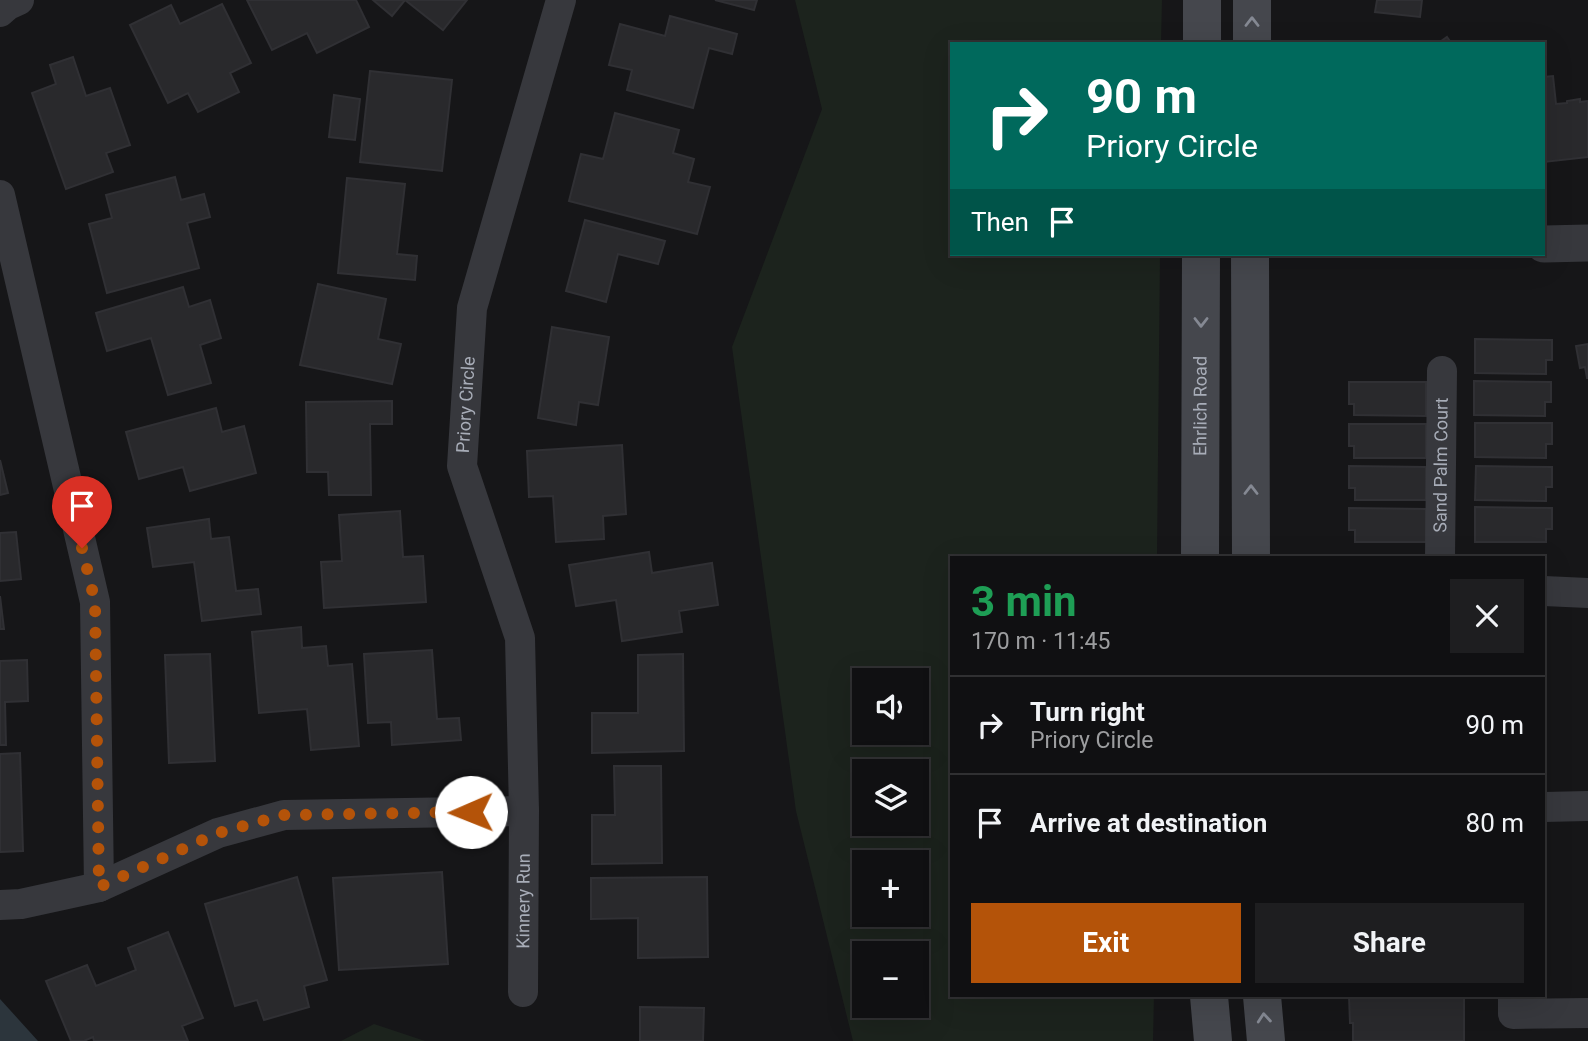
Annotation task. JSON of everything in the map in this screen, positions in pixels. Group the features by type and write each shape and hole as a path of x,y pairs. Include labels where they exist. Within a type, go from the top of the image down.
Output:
{"main road":[{"path":"1202,0 1202,42"},
{"path":"1252,0 1252,42"},
{"name":"Ehrlich Road","path":"1200,556 1201,256"},
{"path":"1250,256 1251,556"},
{"path":"1209,997 1213,1041"},
{"path":"1262,997 1266,1041"}],"street":[{"path":"0,12 19,0"},
{"name":"Priory Circle","path":"524,811 520,638 462,466 472,308 561,0"},
{"path":"0,195 95,602 99,887"},
{"path":"1545,244 1588,243"},
{"name":"Sand Palm Court","path":"1440,556 1442,372"},
{"path":"1545,591 1588,593"},
{"path":"1545,807 1588,806"},
{"path":"0,905 21,904 99,887 218,833 284,815 524,811"},
{"name":"Kinnery Run","path":"523,992 524,811"},
{"path":"1513,997 1513,1014 1588,1013"}],"shaded area":[{"path":"795,0 1162,0 1161,42 950,42 950,256 1160,256 1157,556 950,556 950,997 1154,997 1153,1041 853,1041 796,811 732,347 822,109"},
{"path":"0,999 38,1041 0,1041"},
{"path":"374,1024 425,1041 341,1041"}],"building":[{"path":"247,0 356,0 369,27 317,53 307,33 272,50"},
{"path":"373,0 405,0 392,16"},
{"path":"405,0 467,0 443,30"},
{"path":"715,0 757,0 754,10"},
{"path":"1377,0 1422,0 1420,17 1375,12"},
{"path":"222,4 251,63 230,73 239,92 198,112 188,93 168,103 130,25 171,5 180,24"},
{"path":"670,16 737,34 732,54 709,48 693,108 627,90 632,70 609,65 620,24 665,36"},
{"path":"73,57 86,96 110,88 130,145 106,153 113,172 66,189 32,93 56,84 50,65"},
{"path":"370,71 452,80 442,171 360,162"},
{"path":"1553,76 1556,104 1580,99 1580,102 1588,101 1588,157 1545,162 1545,77"},
{"path":"334,95 360,99 355,140 329,137"},
{"path":"615,113 679,130 673,153 694,159 688,182 710,187 697,234 569,201 581,154 603,159"},
{"path":"175,177 181,200 204,194 210,217 187,223 199,268 107,293 89,224 112,218 106,195"},
{"path":"347,178 405,184 397,254 417,256 415,280 338,273"},
{"path":"585,220 665,241 658,264 618,254 606,302 566,291"},
{"path":"318,284 386,299 378,339 401,344 392,384 300,365"},
{"path":"183,287 189,307 210,300 221,338 200,345 211,383 168,395 151,338 107,351 96,313"},
{"path":"552,327 609,337 598,405 579,402 576,425 538,418"},
{"path":"1475,339 1552,340 1552,360 1546,360 1546,374 1475,373"},
{"path":"1588,344 1587,378 1585,367 1580,368 1576,346"},
{"path":"1474,381 1551,382 1551,402 1545,402 1545,416 1474,415"},
{"path":"1349,382 1426,382 1426,416 1354,415 1354,404 1349,404"},
{"path":"392,401 392,424 370,424 371,495 329,495 328,472 307,472 306,402"},
{"path":"216,408 222,432 244,426 256,473 190,491 183,467 139,479 126,432"},
{"path":"1475,423 1552,423 1552,444 1546,444 1546,458 1475,457"},
{"path":"1349,424 1426,424 1426,458 1354,458 1354,446 1349,446"},
{"path":"622,445 626,514 603,516 604,539 556,542 553,496 529,497 527,451"},
{"path":"0,460 8,493 0,495"},
{"path":"1349,466 1426,467 1426,500 1355,500 1355,488 1349,488"},
{"path":"1476,466 1552,467 1552,487 1546,487 1546,501 1475,500"},
{"path":"1475,507 1552,508 1552,529 1546,529 1546,542 1475,542"},
{"path":"1349,508 1426,509 1426,542 1355,542 1355,530 1349,530"},
{"path":"400,511 403,557 423,556 426,602 324,608 321,562 342,561 339,515"},
{"path":"209,519 211,539 229,537 236,591 258,589 261,614 202,621 194,562 153,567 147,528"},
{"path":"16,532 21,579 0,581 0,533"},
{"path":"649,552 652,573 712,563 718,605 679,611 682,632 622,641 616,600 576,606 569,565"},
{"path":"0,596 4,629 0,629"},
{"path":"301,627 302,648 326,646 328,666 352,664 359,746 311,750 307,709 259,713 252,632"},
{"path":"432,650 437,719 459,718 461,740 392,745 391,722 368,723 364,654"},
{"path":"210,654 215,761 169,763 165,655"},
{"path":"683,654 684,751 592,753 592,713 638,713 638,655"},
{"path":"27,660 28,701 5,702 6,745 0,745 0,661"},
{"path":"20,753 23,851 0,852 0,754"},
{"path":"614,766 661,766 662,863 592,864 592,815 615,815"},
{"path":"442,872 448,964 339,970 333,878"},
{"path":"297,877 327,980 304,986 309,1007 264,1020 257,1000 235,1006 205,904"},
{"path":"707,877 708,957 638,958 638,918 591,919 591,878"},
{"path":"168,932 203,1018 182,1026 188,1041 94,1041 93,1037 84,1041 71,1041 46,981 87,965 96,986 136,970 128,948"},
{"path":"1349,997 1464,997 1464,1041 1353,1041 1353,1023 1350,1023"},
{"path":"640,1007 704,1008 703,1041 640,1041"}],"route":[{"path":"82,548 95,602 99,887 218,833 284,815 471,812"}]}
